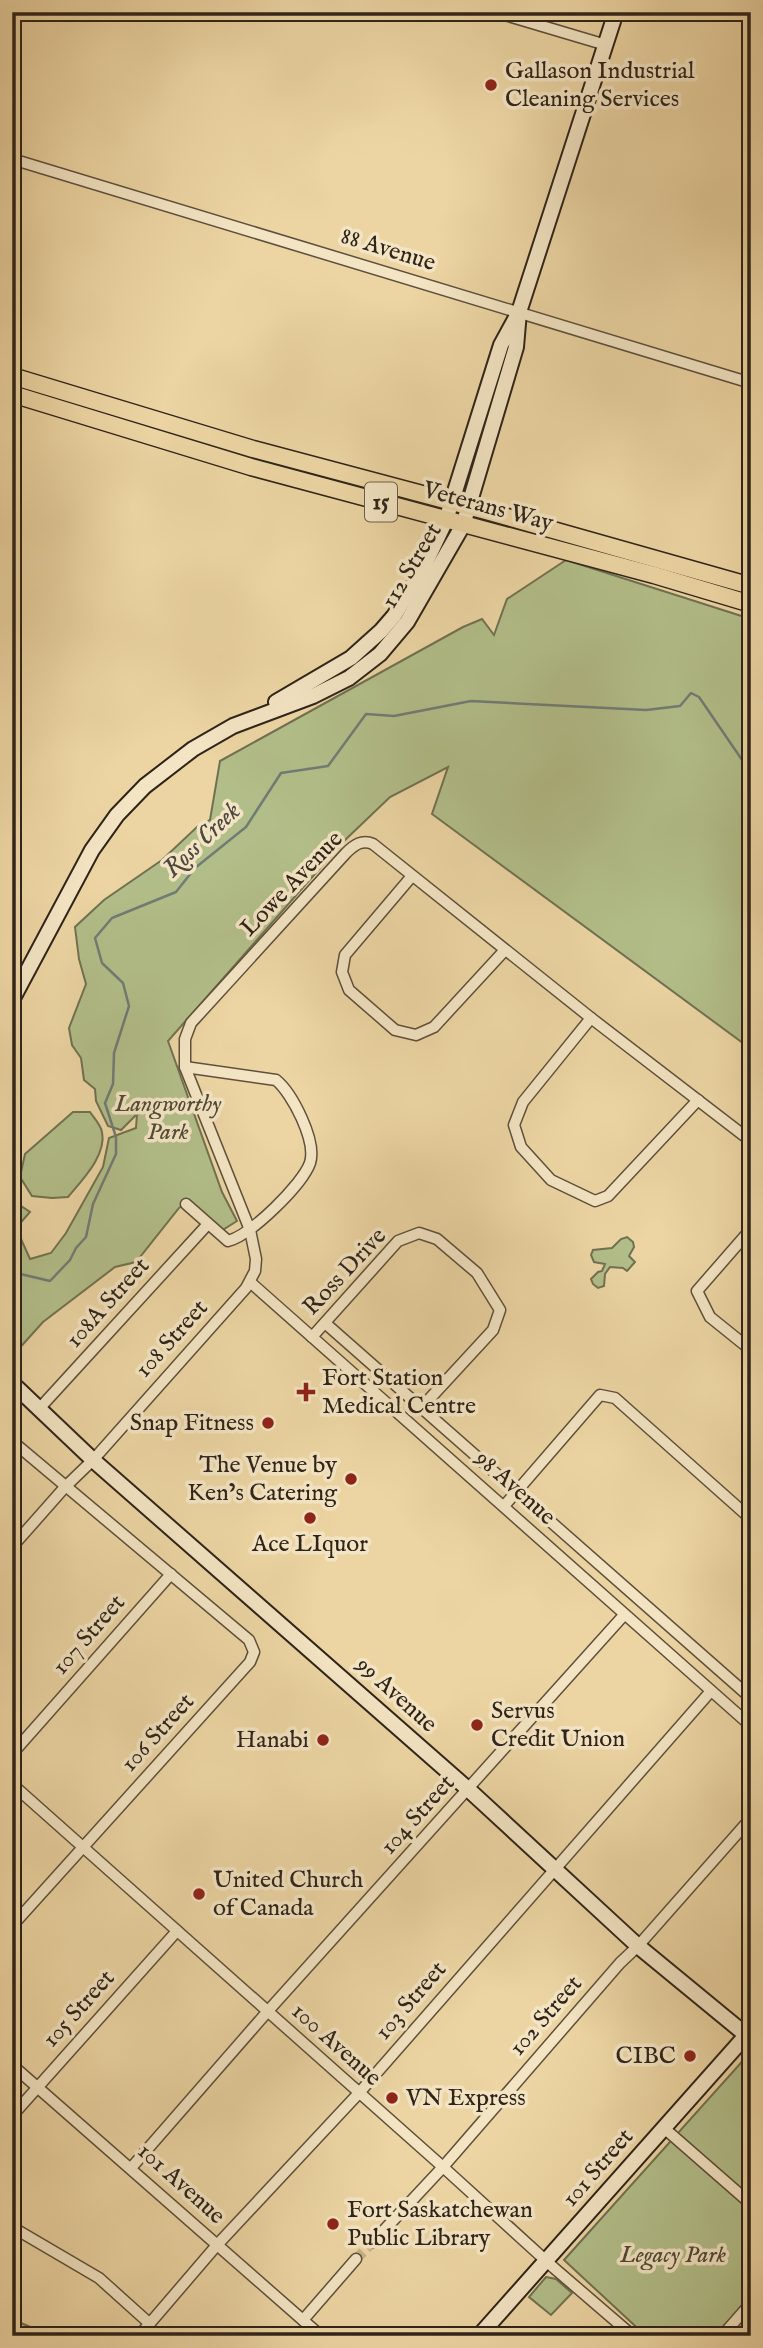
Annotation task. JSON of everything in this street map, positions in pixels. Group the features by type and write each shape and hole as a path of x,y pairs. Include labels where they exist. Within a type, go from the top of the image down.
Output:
{"main road":[{"name":"112 Street","path":"12,1000 92,850 117,815 145,786 208,740 335,669 381,631 394,616 419,575 446,520 501,345 519,312 616,12"},
{"name":"112 Street","path":"248,719 332,687 364,668 380,654 407,622 463,525 516,347 519,312"},
{"name":"Veterans Way","path":"12,376 253,449 469,506 751,586"},
{"name":"Veterans Way","path":"12,394 251,467 654,575 751,604"},
{"name":"99 Avenue","path":"12,1383 93,1460 469,1790 638,1946 749,2035"},
{"name":"101 Street","path":"479,2336 749,2035"}],"street":[{"path":"495,12 606,45"},
{"name":"88 Avenue","path":"12,159 751,383"},
{"name":"Lowe Avenue","path":"250,1282 256,1259 250,1230 185,1066 184,1048 191,1023 350,849 363,841 370,842 751,1141"},
{"path":"412,876 350,948 343,960 342,972 346,985 395,1030 416,1035 434,1027 505,950"},
{"path":"591,1018 523,1102 514,1125 521,1147 551,1180 595,1201 608,1196 698,1100"},
{"path":"185,1066 276,1080 287,1088 310,1142 310,1163 284,1198 250,1230 228,1241 186,1205"},
{"name":"108A Street","path":"38,1410 208,1224"},
{"path":"751,1229 698,1291 710,1317 751,1350"},
{"name":"Ross Drive","path":"312,1337 398,1241 419,1233 437,1239 477,1273 500,1310 493,1330 422,1407"},
{"name":"98 Avenue","path":"250,1282 751,1727"},
{"name":"108 Street","path":"12,1547 93,1460 250,1282"},
{"path":"325,1323 751,1698"},
{"path":"504,1506 600,1395 615,1398 751,1520"},
{"path":"12,1441 171,1574"},
{"name":"107 Street","path":"12,1754 171,1574"},
{"name":"106 Street","path":"12,1926 254,1656 253,1647 248,1640 171,1574"},
{"name":"104 Street","path":"131,2168 268,2011 624,1615"},
{"name":"103 Street","path":"139,2336 217,2245 359,2093 710,1691"},
{"name":"100 Avenue","path":"12,1784 633,2336"},
{"name":"102 Street","path":"373,2242 443,2167 620,1963 751,1818"},
{"name":"105 Street","path":"12,2116 177,1931"},
{"name":"101 Avenue","path":"12,2065 321,2336"},
{"path":"664,2128 751,2204"},
{"path":"12,2227 99,2278 149,2323"},
{"path":"303,2320 356,2259"},
{"path":"722,2336 751,2303"}],"green space":[{"name":"Langworthy Park","path":"566,560 751,619 751,1049 432,814 448,767 390,797 343,842 168,1041 222,1192 237,1221 221,1231 186,1203 179,1208 136,1262 115,1267 43,1322 16,1352 12,1345 12,1299 20,1276 12,1273 12,1200 30,1212 16,1228 30,1259 51,1253 66,1233 103,1167 109,1138 136,1128 137,1114 121,1130 108,1126 96,1101 95,1089 84,1080 81,1058 72,1045 69,1028 86,984 79,959 75,927 104,900 162,860 198,826 210,820 220,761 463,627 482,619 494,635 507,599"},
{"path":"73,1112 90,1112 100,1127 103,1141 97,1158 68,1197 32,1196 20,1177 25,1154"},
{"path":"627,1237 633,1242 634,1247 629,1256 635,1262 627,1271 610,1267 605,1274 604,1286 598,1288 591,1279 602,1271 605,1264 594,1262 591,1255 593,1250 612,1248"},
{"name":"Legacy Park","path":"747,2056 751,2059 751,2336 646,2336 564,2260"},
{"path":"546,2277 556,2279 572,2293 551,2315 529,2297"},
{"path":"12,2319 51,2336 12,2336"}],"waterway":[{"name":"Ross Creek","path":"12,1272 50,1281 70,1260 86,1237 93,1204 116,1154 116,1137 105,1103 113,1084 114,1053 129,1006 123,983 102,963 95,938 112,918 176,892 195,868 246,827 281,773 328,766 366,714 394,716 471,701 646,710 680,706 691,693 699,697 751,773"}],"tunnel":[{"path":"356,2259 373,2242"}],"place":[{"name":"Gallason Industrial Cleaning Services","path":"491,85"},
{"name":"Fort Station Medical Centre","path":"306,1392"},
{"name":"Snap Fitness","path":"268,1423"},
{"name":"The Venue by Ken’s Catering","path":"351,1479"},
{"name":"Ace LIquor","path":"310,1518"},
{"name":"Servus Credit Union","path":"477,1725"},
{"name":"Hanabi","path":"323,1740"},
{"name":"United Church of Canada","path":"199,1894"},
{"name":"CIBC","path":"690,2056"},
{"name":"VN Express","path":"392,2098"},
{"name":"Fort Saskatchewan Public Library","path":"333,2224"}]}
